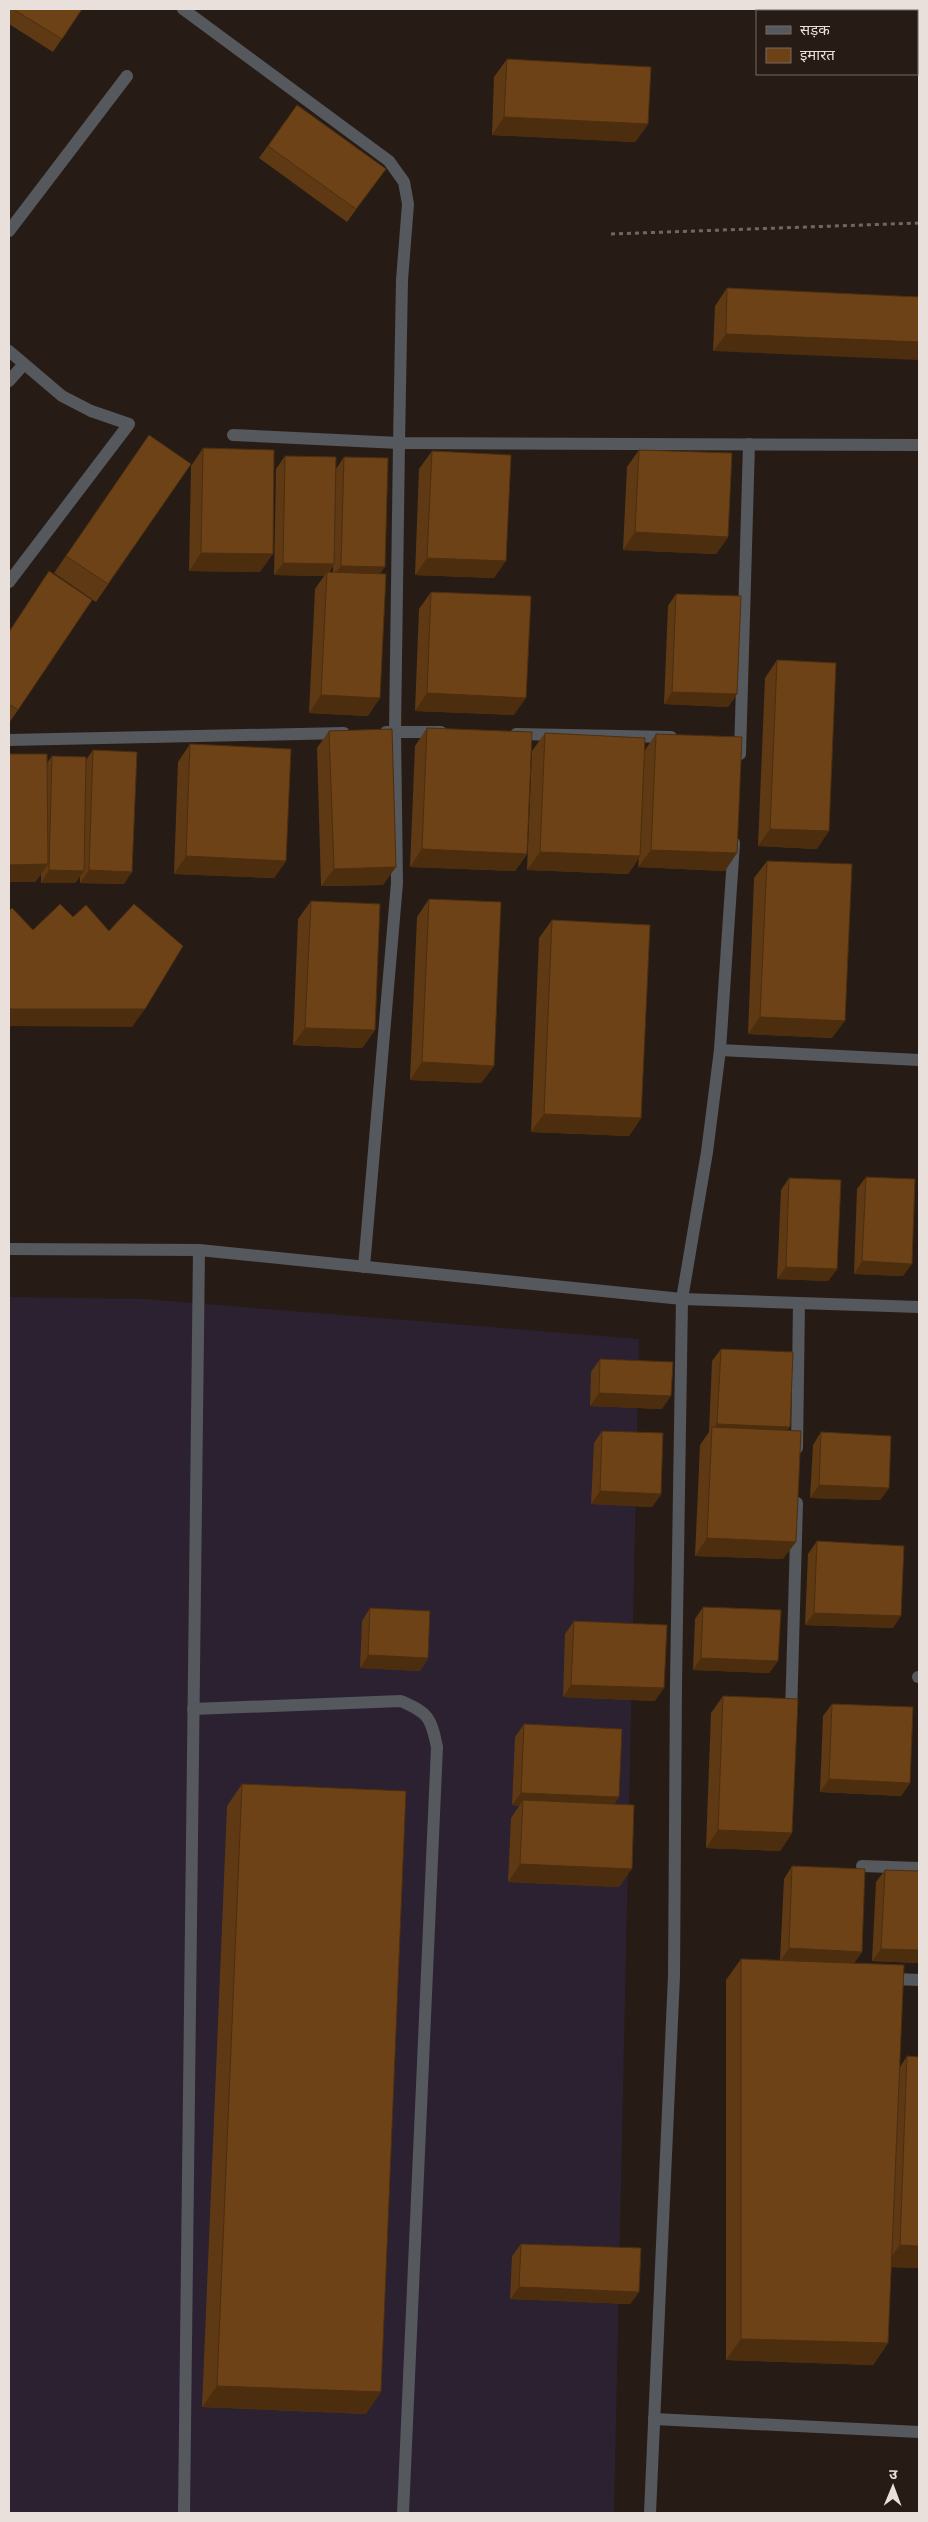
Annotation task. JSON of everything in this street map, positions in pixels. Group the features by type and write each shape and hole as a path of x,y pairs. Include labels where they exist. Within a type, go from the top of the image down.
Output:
{"street":[{"path":"183,9 390,161 404,182 408,204 402,280 399,443 394,732 396,883 364,1266"},
{"path":"9,231 128,76"},
{"path":"9,351 62,396 91,411 130,424 9,582"},
{"path":"9,381 24,364"},
{"path":"233,435 399,443 919,445"},
{"path":"739,768 736,738 749,444"},
{"path":"9,740 355,732"},
{"path":"375,732 454,733"},
{"path":"504,734 682,737"},
{"path":"650,2513 674,1976 682,1299 707,1152 720,1050 735,826"},
{"path":"720,1050 919,1060"},
{"path":"9,1249 199,1250 682,1299 919,1307"},
{"path":"184,2513 199,1250"},
{"path":"797,1462 799,1303"},
{"path":"790,1728 797,1492"},
{"path":"193,1709 401,1701 422,1710 433,1728 437,1747 403,2513"},
{"path":"862,1866 919,1868"},
{"path":"895,1979 919,1980"},
{"path":"654,2419 919,2432"}],"path":[{"path":"611,234 919,223"}],"shaded area":[{"path":"9,1297 144,1299 639,1339 614,2513 9,2513"}],"building":[{"path":"13,9 82,9 62,39"},
{"path":"507,59 651,67 648,124 504,117"},
{"path":"297,105 386,169 356,209 268,146"},
{"path":"727,288 919,297 919,342 726,334"},
{"path":"149,435 191,464 108,584 66,556"},
{"path":"203,448 274,450 273,554 201,553"},
{"path":"639,450 732,453 728,537 635,532"},
{"path":"432,451 511,455 506,561 427,558"},
{"path":"285,456 336,457 334,564 283,563"},
{"path":"344,457 388,458 385,567 341,566"},
{"path":"49,571 92,600 18,710 9,704 9,632"},
{"path":"327,572 386,574 380,698 321,695"},
{"path":"431,592 531,596 526,698 427,693"},
{"path":"676,594 741,596 737,694 672,692"},
{"path":"777,660 836,663 829,831 770,829"},
{"path":"427,728 532,732 527,854 422,849"},
{"path":"392,729 396,867 334,869 329,731"},
{"path":"545,733 645,738 640,856 540,852"},
{"path":"656,734 742,737 737,853 651,850"},
{"path":"190,744 291,749 286,861 186,856"},
{"path":"93,750 137,752 132,872 89,870"},
{"path":"9,754 47,754 48,864 9,865"},
{"path":"52,756 86,757 84,871 49,870"},
{"path":"767,861 852,864 845,1021 760,1017"},
{"path":"429,899 501,902 494,1066 422,1062"},
{"path":"311,901 380,904 375,1030 305,1028"},
{"path":"60,904 73,917 86,905 109,931 134,904 183,946 145,1009 10,1009 9,911 12,908 33,930"},
{"path":"552,920 650,925 641,1118 544,1114"},
{"path":"866,1177 915,1179 912,1264 862,1261"},
{"path":"789,1178 841,1180 837,1269 786,1267"},
{"path":"721,1349 793,1352 790,1427 717,1424"},
{"path":"600,1359 673,1362 671,1396 599,1393"},
{"path":"712,1427 801,1431 796,1542 707,1538"},
{"path":"602,1431 663,1433 661,1494 600,1491"},
{"path":"821,1432 891,1436 889,1488 819,1485"},
{"path":"817,1541 904,1546 901,1616 814,1613"},
{"path":"703,1607 781,1610 778,1661 701,1658"},
{"path":"370,1608 430,1611 428,1658 368,1655"},
{"path":"574,1621 667,1625 664,1688 571,1685"},
{"path":"723,1696 798,1699 792,1833 718,1830"},
{"path":"832,1704 913,1707 910,1783 829,1779"},
{"path":"524,1724 622,1729 619,1797 521,1793"},
{"path":"242,1784 406,1791 381,2392 217,2386"},
{"path":"523,1800 634,1805 632,1869 520,1864"},
{"path":"792,1866 865,1869 862,1952 789,1948"},
{"path":"885,1870 919,1871 919,1950 881,1949"},
{"path":"741,1959 904,1965 888,2343 741,2339"},
{"path":"907,2056 919,2057 919,2246 900,2245"},
{"path":"521,2244 641,2248 639,2292 519,2287"}]}
